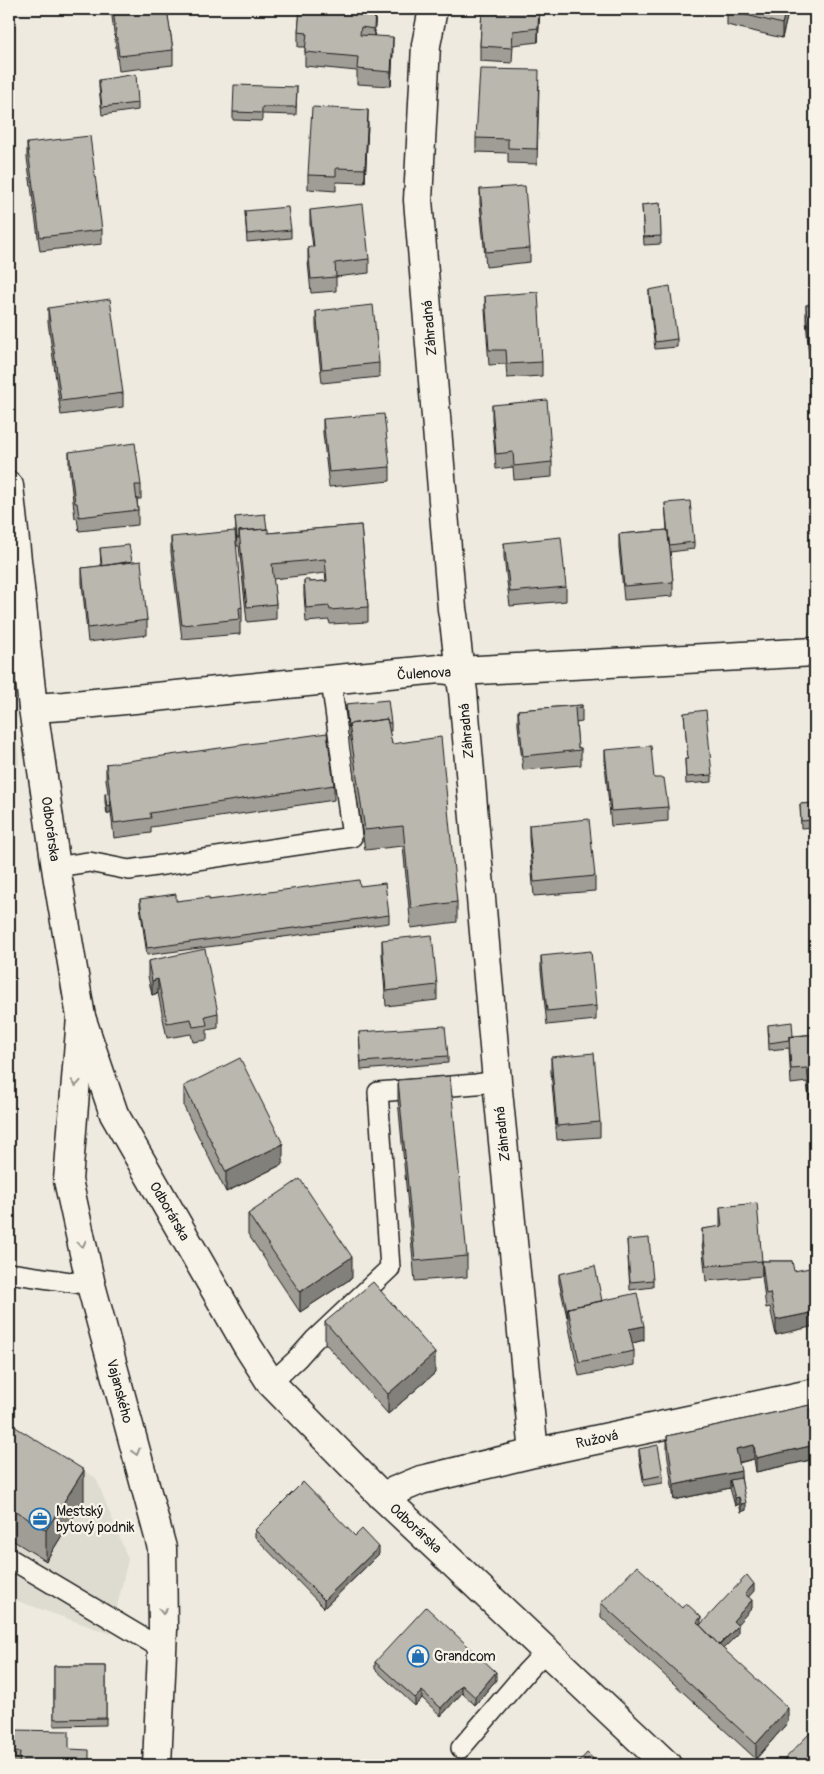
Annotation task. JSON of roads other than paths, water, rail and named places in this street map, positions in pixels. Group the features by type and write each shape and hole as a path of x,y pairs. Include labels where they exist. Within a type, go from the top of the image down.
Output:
{"street":[{"name":"Záhradná","path":"433,9 426,45 418,200 452,599 458,643 459,671 463,692 497,1081 534,1453"},
{"name":"Odborárska","path":"9,486 33,708 56,867 81,1017 114,1114 248,1347 271,1383 382,1496 667,1765"},
{"name":"Čulenova","path":"33,708 331,681 439,669 459,671 815,652"},
{"name":"Vajanského","path":"81,1017 68,1180 91,1285 162,1548 162,1649 157,1765"},
{"name":"Ružová","path":"382,1496 421,1480 534,1453 815,1393"}],"lane":[{"path":"56,867 89,862 129,870 352,837 331,681"},
{"path":"271,1383 390,1268 378,1092 497,1081"},
{"path":"9,1273 91,1285"},
{"path":"9,1558 162,1649"},
{"path":"461,1748 527,1670 546,1651"}],"place":[{"name":"Mestský bytový podnik","path":"40,1519"},
{"name":"Grandcom","path":"418,1656"}]}
